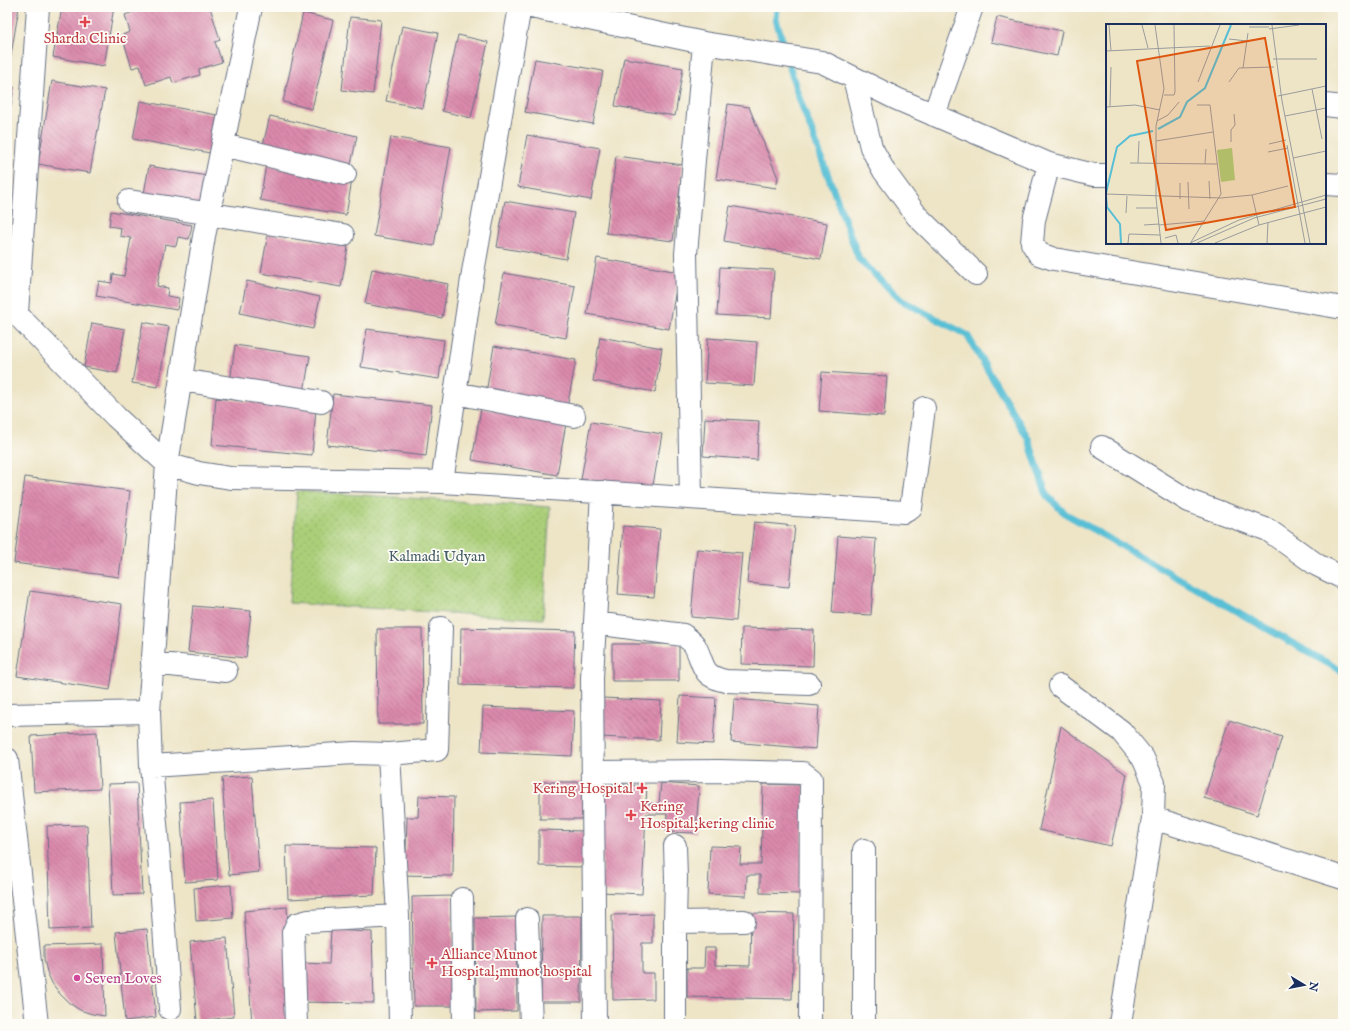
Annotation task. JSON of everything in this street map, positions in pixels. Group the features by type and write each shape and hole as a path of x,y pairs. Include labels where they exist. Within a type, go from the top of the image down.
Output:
{"street":[{"path":"38,7 12,309 116,417 167,464 199,473 232,478 442,482 904,512 911,508 924,408"},
{"path":"170,1009 151,766 149,712 167,464 209,213 251,7"},
{"path":"442,482 473,272 520,7"},
{"path":"531,7 704,43 822,62 897,99 1049,164 1094,175 1106,175"},
{"path":"934,115 972,7"},
{"path":"690,498 686,254 704,43"},
{"path":"854,78 871,147 884,171 917,216 976,274"},
{"path":"1326,105 1343,107"},
{"path":"223,145 345,174"},
{"path":"1049,164 1034,220 1032,243 1039,254 1054,259 1343,308"},
{"path":"1326,184 1343,185"},
{"path":"129,201 343,235"},
{"path":"181,380 321,402"},
{"path":"455,393 574,416"},
{"path":"1102,447 1189,501 1268,530 1317,565 1343,578"},
{"path":"595,1024 592,678 602,492"},
{"path":"595,623 683,635 694,644 702,666 709,674 717,679 726,681 809,684"},
{"path":"151,766 354,753 389,754 437,750 441,628"},
{"path":"152,663 226,671"},
{"path":"1060,686 1121,731 1143,758 1154,783 1153,818 1120,1024"},
{"path":"7,714 149,712"},
{"path":"389,754 398,916 400,1024"},
{"path":"7,759 37,1024"},
{"path":"593,772 718,771 802,773 811,780 810,1024"},
{"path":"1153,818 1343,878"},
{"path":"675,846 675,1024"},
{"path":"864,850 864,1024"},
{"path":"462,898 464,1024"},
{"path":"296,1024 293,933 297,924 308,921 398,916"},
{"path":"527,919 531,1024"},
{"path":"675,922 744,921"}],"green space":[{"name":"Kalmadi Udyan","path":"297,491 550,507 543,619 289,603"}],"building":[{"path":"7,7 19,7 10,61 7,60"},
{"path":"62,7 114,7 104,66 53,57"},
{"path":"146,7 210,7 220,40 215,42 222,62 199,69 200,75 173,83 171,77 146,85 140,66 132,68 122,35 130,32 125,15"},
{"path":"303,13 333,20 312,109 283,102"},
{"path":"350,17 381,20 373,94 342,90"},
{"path":"997,17 1062,31 1057,56 991,42"},
{"path":"402,26 438,33 423,108 386,101"},
{"path":"458,35 488,42 471,118 442,111"},
{"path":"624,58 683,68 675,116 615,106"},
{"path":"535,59 603,71 593,124 525,112"},
{"path":"52,81 105,90 90,173 38,164"},
{"path":"7,86 14,87 8,123 7,123"},
{"path":"140,101 217,115 210,153 133,139"},
{"path":"728,104 749,107 778,178 776,188 716,179"},
{"path":"270,116 357,136 350,169 262,149"},
{"path":"527,135 600,148 591,200 518,187"},
{"path":"391,137 451,147 434,246 374,236"},
{"path":"616,156 683,165 673,241 606,233"},
{"path":"266,165 352,180 346,215 260,200"},
{"path":"149,166 207,176 201,209 143,199"},
{"path":"505,201 574,213 566,259 497,247"},
{"path":"730,206 827,223 821,259 724,241"},
{"path":"111,211 192,225 189,239 178,237 176,246 165,244 157,286 168,288 167,296 179,298 177,310 96,296 99,281 112,283 113,274 124,276 131,238 120,236 121,228 109,226"},
{"path":"268,233 348,247 341,287 261,273"},
{"path":"597,258 679,272 669,329 587,314"},
{"path":"720,267 774,270 771,318 717,315"},
{"path":"372,269 448,284 442,318 365,304"},
{"path":"504,273 575,286 566,338 495,325"},
{"path":"247,281 320,297 313,329 240,313"},
{"path":"143,322 169,327 158,387 132,383"},
{"path":"92,323 125,329 117,373 84,367"},
{"path":"367,329 444,340 439,379 361,367"},
{"path":"600,337 662,348 655,392 593,381"},
{"path":"708,338 757,342 754,386 705,383"},
{"path":"235,345 310,356 304,392 230,382"},
{"path":"494,346 576,360 567,408 486,393"},
{"path":"822,372 887,376 884,416 819,411"},
{"path":"333,394 432,405 426,456 327,445"},
{"path":"216,398 316,409 312,455 212,445"},
{"path":"481,408 566,423 557,475 472,460"},
{"path":"705,418 759,421 757,460 703,456"},
{"path":"591,422 662,434 652,491 581,479"},
{"path":"25,477 130,491 119,577 14,563"},
{"path":"754,522 795,526 789,587 747,583"},
{"path":"623,526 660,529 654,597 618,594"},
{"path":"838,536 876,539 871,615 832,613"},
{"path":"697,549 742,553 736,621 691,617"},
{"path":"30,591 122,604 110,690 17,676"},
{"path":"193,606 251,611 246,658 188,652"},
{"path":"461,628 575,631 573,688 460,685"},
{"path":"742,628 814,630 813,666 741,664"},
{"path":"377,629 422,629 423,724 378,724"},
{"path":"612,644 679,644 679,681 612,681"},
{"path":"680,696 716,698 713,744 677,742"},
{"path":"603,698 661,701 659,740 602,737"},
{"path":"734,699 819,706 816,749 731,742"},
{"path":"483,707 574,711 572,756 481,752"},
{"path":"1229,720 1282,737 1257,815 1204,798"},
{"path":"1061,726 1127,775 1111,846 1039,830"},
{"path":"97,732 100,789 34,792 31,736"},
{"path":"252,776 259,872 229,875 222,778"},
{"path":"540,782 585,782 584,819 540,819"},
{"path":"137,783 142,894 113,895 108,784"},
{"path":"661,783 699,786 696,833 666,832 667,814 646,814 642,894 601,892 605,784 647,786 646,803 659,804"},
{"path":"763,784 805,785 801,894 760,893 760,875 747,875 746,896 708,894 710,846 741,847 740,864 761,864"},
{"path":"419,796 454,797 453,876 400,875 401,851 406,851 407,817 418,817"},
{"path":"213,800 218,880 185,882 180,802"},
{"path":"87,825 91,928 50,930 47,826"},
{"path":"539,830 585,831 585,867 539,866"},
{"path":"286,846 376,848 374,895 288,899"},
{"path":"231,885 233,918 196,921 194,888"},
{"path":"452,896 453,1006 414,1006 412,897"},
{"path":"287,907 295,1021 252,1024 244,911"},
{"path":"751,913 794,914 792,999 687,997 687,968 704,968 705,948 715,948 715,965 750,966"},
{"path":"653,914 653,943 642,943 642,973 654,973 654,999 613,1000 612,915"},
{"path":"542,916 582,916 581,1002 541,1002"},
{"path":"516,917 517,1011 476,1012 475,918"},
{"path":"147,929 156,1017 125,1021 116,932"},
{"path":"331,930 372,932 374,1003 297,1002 299,963 329,964"},
{"path":"227,938 234,1017 197,1021 190,942"},
{"name":"Seven Loves","path":"103,944 105,1016 80,1010 69,1003 52,983 47,972 44,959 44,946"}],"waterway":[{"path":"777,7 776,19 797,92 859,259 901,300 967,335 1028,438 1047,496 1066,514 1343,672"}],"place":[{"name":"Sharda Clinic","path":"85,22"},
{"name":"Kering Hospital","path":"642,788"},
{"name":"Kering Hospital;kering clinic","path":"631,815"},
{"name":"Alliance Munot Hospital;munot hospital","path":"432,963"},
{"name":"Seven Loves","path":"77,978"}]}
